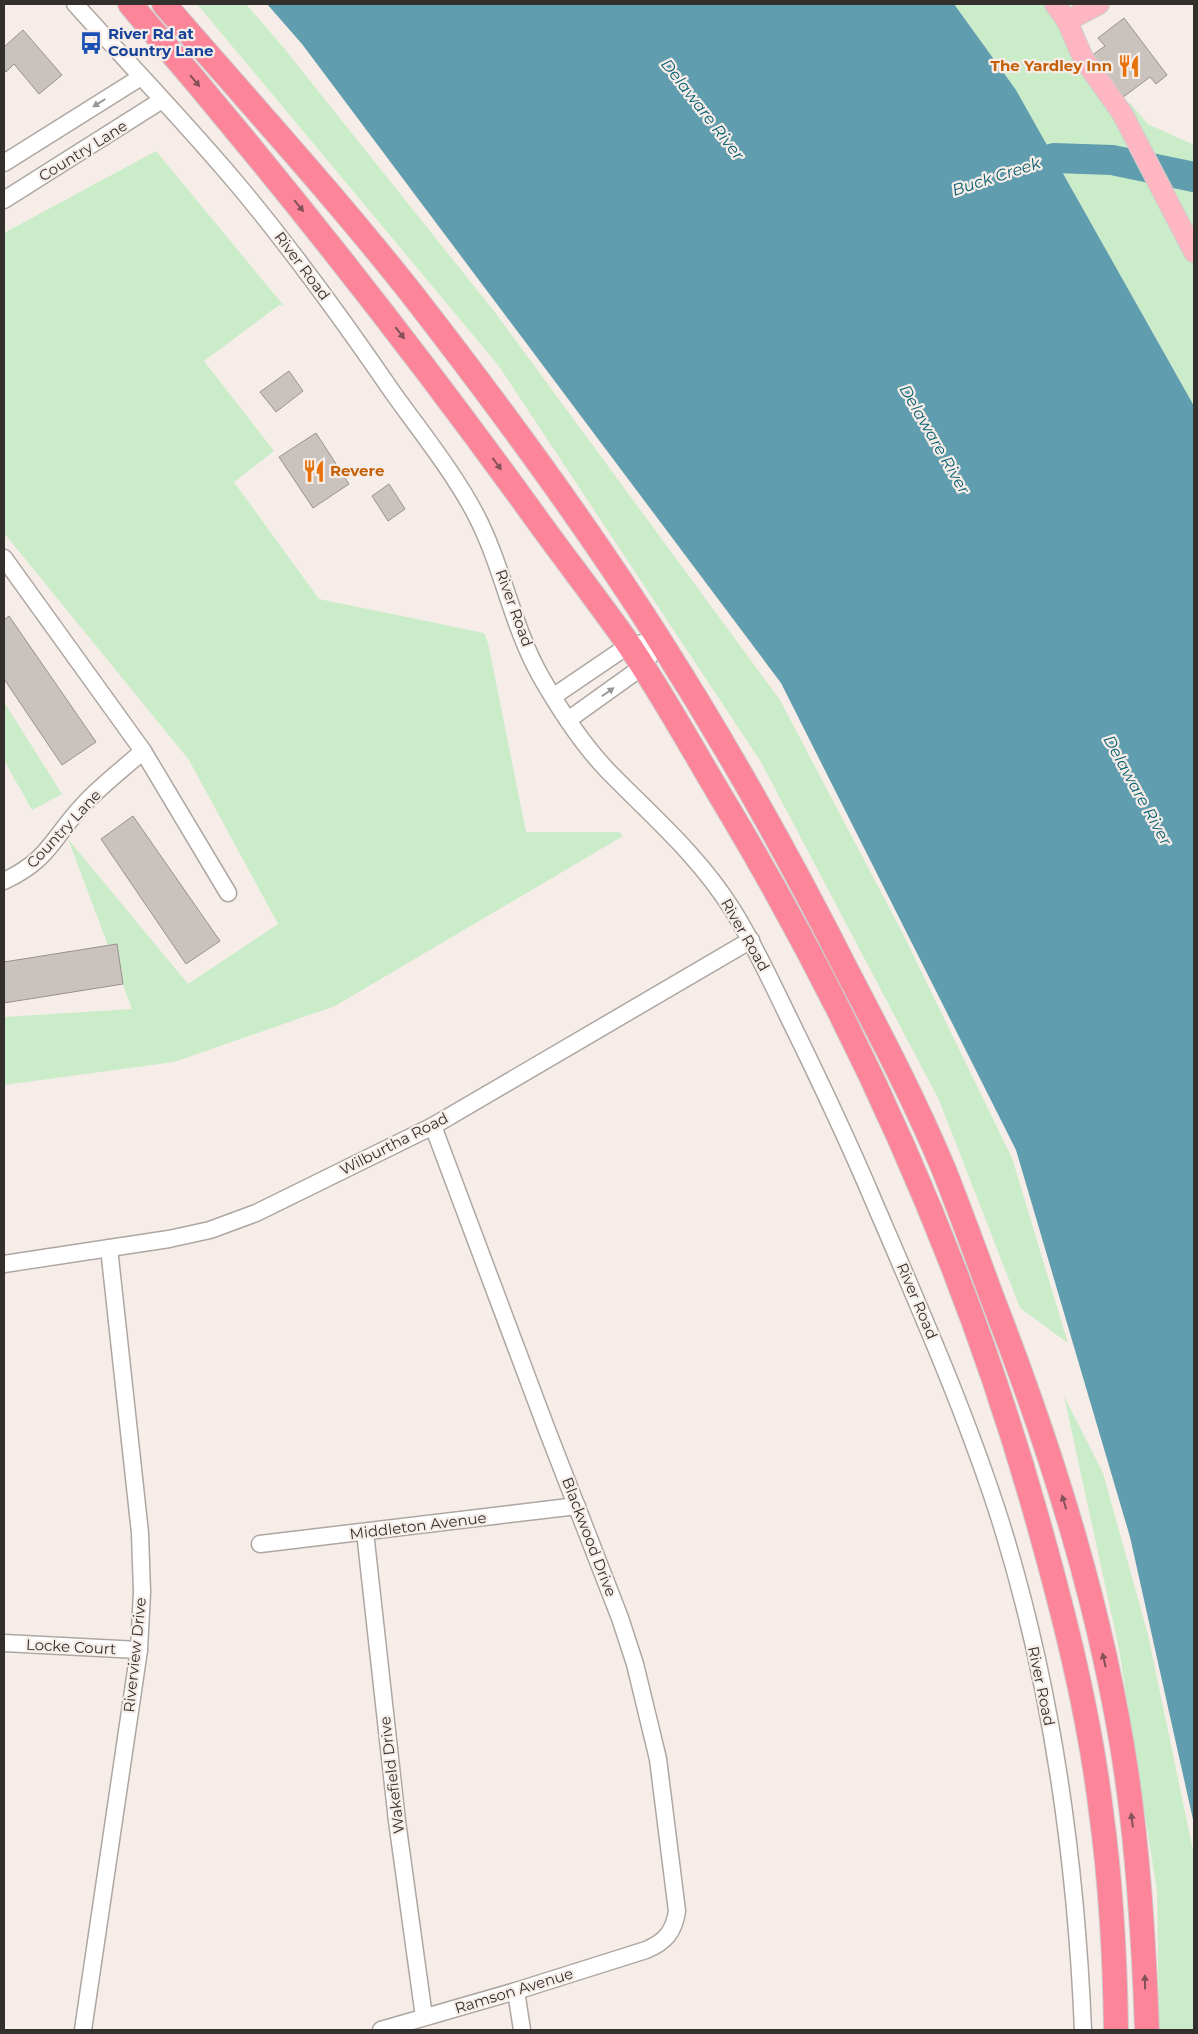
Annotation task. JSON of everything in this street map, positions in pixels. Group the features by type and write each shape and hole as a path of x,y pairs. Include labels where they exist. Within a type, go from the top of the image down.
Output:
{"highway":[{"path":"130,4 259,156 398,330 629,645 760,863 817,967 865,1063 919,1180 990,1369 1026,1478 1052,1571 1087,1720 1101,1806 1111,1893 1116,2030"},
{"path":"164,4 261,112 410,292 550,480 660,641 750,790 819,915 906,1089 943,1170 1048,1449 1088,1588 1110,1685 1126,1773 1138,1861 1145,1950 1146,2030"}],"main road":[{"path":"1055,4 1067,21 1083,58 1122,113 1140,144 1194,252"},
{"path":"1067,21 1099,4"}],"street":[{"name":"River Road","path":"75,4 236,182 323,292 456,481 476,515 496,558 523,637 540,676 568,720 586,746 610,773 678,839 702,867 730,904 751,940 854,1155 938,1350 974,1443 1003,1531 1033,1646 1047,1709 1060,1791 1075,1921 1083,2030"},
{"path":"4,163 141,77"},
{"name":"Country Lane","path":"4,200 162,100"},
{"path":"4,558 142,751 228,893"},
{"path":"554,696 629,645 660,641"},
{"path":"568,720 642,667 660,641"},
{"name":"Country Lane","path":"4,881 24,872 41,859 85,803 142,751"},
{"name":"Wilburtha Road","path":"4,1264 170,1239 210,1230 246,1217 433,1126 751,940"},
{"name":"Blackwood Drive","path":"433,1126 620,1618 648,1711 666,1807 678,1911 669,1935 659,1944 646,1950"},
{"name":"Riverview Drive","path":"83,2030 139,1650 142,1592 140,1533 109,1248"},
{"name":"Middleton Avenue","path":"260,1544 576,1506"},
{"name":"Wakefield Drive","path":"365,1532 397,1821 424,2017"},
{"name":"Locke Court","path":"4,1643 139,1650"},
{"name":"Ramson Avenue","path":"381,2030 516,1991 646,1950"},
{"path":"516,1991 522,2030"}],"green space":[{"path":"197,4 246,4 283,47 497,315 780,700 903,934 1012,1158 1068,1343 1020,1308 939,1100 761,762 498,365"},
{"path":"954,4 1052,4 1113,116 1130,103 1148,124 1194,145 1194,406 1016,90"},
{"path":"156,151 284,306 279,305 204,361 274,451 234,482 319,599 484,633 488,643 526,832 619,832 623,836 335,1006 174,1062 4,1085 4,1017 132,1009 68,839 188,984 278,924 189,760 4,533 4,233"},
{"path":"4,702 62,794 32,810 4,760"},
{"path":"1064,1396 1103,1473 1148,1635 1194,1855 1194,2030 1159,2030 1157,1891 1119,1649"}],"water":[{"name":"Delaware River","path":"267,4 954,4 1016,90 1194,406 1194,1824 1130,1537 1016,1150 781,683 302,44"}],"building":[{"name":"The Yardley Inn","path":"1124,18 1167,75 1156,84 1150,77 1122,98 1091,56 1105,46 1098,38"},
{"path":"23,30 62,75 39,94 14,64 6,72 4,69 4,47"},
{"path":"289,371 303,391 276,412 260,392"},
{"name":"Revere","path":"316,433 349,484 313,508 279,457"},
{"path":"389,484 405,509 388,521 372,496"},
{"path":"9,616 96,742 62,765 4,679 4,620"},
{"path":"133,816 220,941 186,964 101,839"},
{"path":"117,944 123,984 4,1003 4,962"}],"waterway":[{"name":"Buck Creek","path":"1016,170 1054,158 1112,160 1194,177"}],"place":[{"name":"River Rd at Country Lane","path":"91,43"},
{"name":"The Yardley Inn","path":"1129,66"},
{"name":"Revere","path":"314,471"}]}
